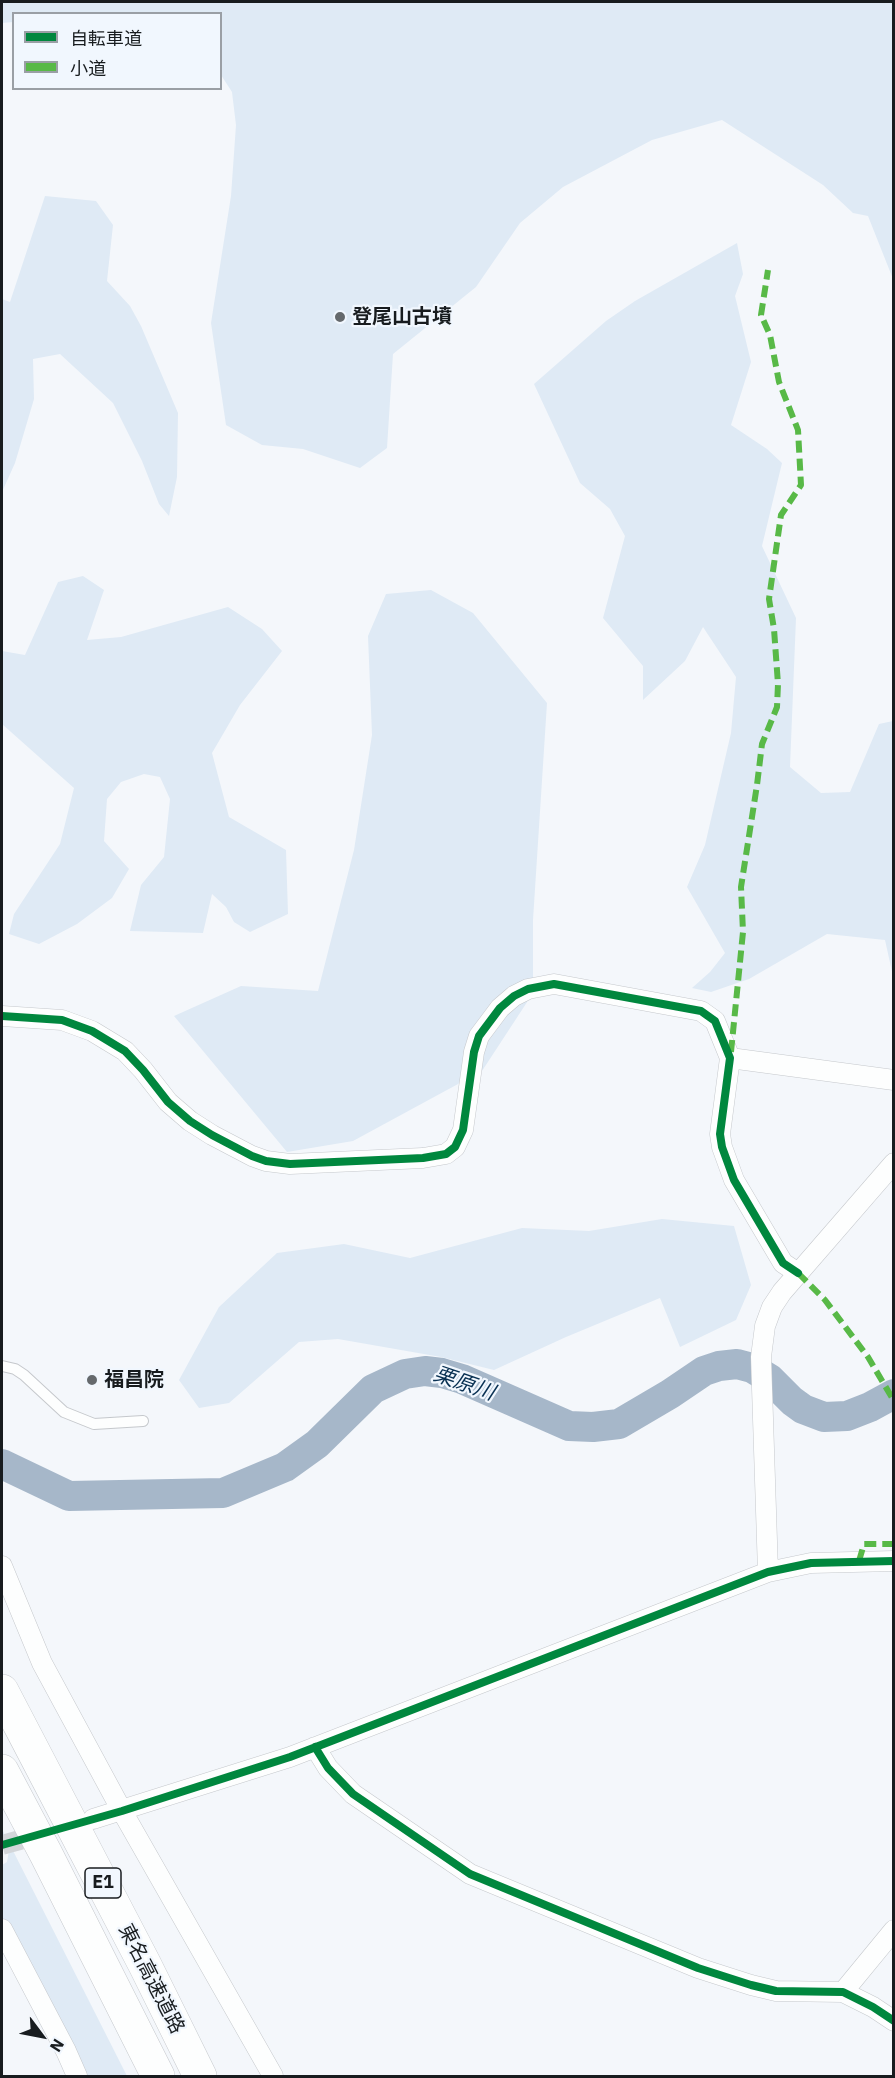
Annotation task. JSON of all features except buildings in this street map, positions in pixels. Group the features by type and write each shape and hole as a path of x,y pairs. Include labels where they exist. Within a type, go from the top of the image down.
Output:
{"highway":[{"name":"東名高速道路","path":"2,1691 135,1944 200,2076"},
{"name":"東名高速道路","path":"2,1771 158,2076"}],"street":[{"path":"2,1016 62,1020 92,1031 125,1051 144,1070 168,1102 190,1121 252,1156 266,1161 290,1164 436,1157 446,1154 455,1147 463,1130 474,1052 479,1036 500,1008 528,988 554,984 701,1011 715,1021 730,1058 720,1134 722,1148 734,1180 783,1263 798,1273"},
{"path":"730,1058 894,1080"},
{"path":"768,1572 762,1357 765,1326 772,1307 798,1273 894,1163"},
{"path":"93,1819 290,1757 768,1572 811,1563 894,1561"},
{"path":"2,1566 42,1663 273,2076"},
{"path":"315,1746 328,1768 353,1794 470,1874 688,1965 776,1991 843,1992 894,2021"},
{"path":"2,1929 77,2076"},
{"path":"843,1992 894,1930"}],"lane":[{"path":"2,1366 15,1369 24,1375 64,1412 94,1424 143,1421"}],"shaded area":[{"path":"2,2 893,2 893,279 868,216 853,213 823,185 722,120 652,140 563,187 520,223 476,287 393,354 387,448 360,468 303,449 262,445 226,425 211,323 231,196 236,125 232,92 222,77 222,12 12,12 12,22 2,23"},
{"path":"45,196 96,201 113,225 107,281 130,306 141,326 178,413 177,477 169,516 159,504 142,461 113,403 60,354 33,359 34,399 15,463 2,492 2,299 10,302"},
{"path":"737,243 743,274 735,296 751,362 731,425 767,449 782,463 762,546 796,618 790,767 821,793 850,792 879,724 893,721 893,976 885,940 827,934 749,979 711,992 692,988 710,972 725,953 687,887 705,845 731,733 736,677 703,627 685,661 643,700 643,666 603,618 625,536 610,509 580,483 534,384 606,321 635,301"},
{"path":"83,576 104,590 87,640 121,637 228,607 262,629 282,651 240,705 212,753 229,817 286,850 288,914 250,932 234,922 226,907 212,894 203,933 130,931 141,885 164,857 170,799 160,777 144,774 121,782 107,799 104,841 129,869 112,898 77,924 39,944 9,934 14,914 60,844 74,788 2,724 2,651 25,655 58,582"},
{"path":"431,590 473,613 547,703 533,920 533,993 482,1071 353,1141 287,1152 174,1016 241,986 318,991 354,850 372,735 368,636 386,594"},
{"path":"662,1219 734,1226 751,1285 736,1320 680,1347 660,1298 494,1370 441,1357 338,1339 299,1342 229,1403 199,1408 179,1380 219,1307 277,1253 344,1244 410,1258 522,1228 589,1231"},
{"path":"2,1829 127,2076 82,2076 2,1918 2,1865 7,1862 9,1851"}],"waterway":[{"name":"栗原川","path":"2,1464 69,1496 223,1493 285,1467 317,1444 373,1389 405,1374 425,1371 462,1379 569,1426 593,1427 619,1424 704,1371 737,1364 752,1368 770,1379 803,1409 824,1417 847,1416 894,1394"}],"tunnel":[{"path":"2,1845 80,1823"}],"marked path":[{"path":"731,1052 743,932 741,887 762,744 777,707 778,684 774,629 769,599 781,515 801,485 798,430 779,382 770,335 761,315 768,270"},
{"path":"798,1273 825,1300 868,1357 894,1401"},
{"path":"859,1561 864,1544 894,1544"}],"cycle path":[{"path":"2,1016 62,1020 92,1031 125,1051 168,1102 190,1121 252,1156 266,1161 290,1164 423,1158 446,1154 455,1147 463,1130 474,1052 479,1036 500,1008 514,996 528,989 554,984 701,1011 715,1021 730,1058 720,1134 722,1147 734,1180 783,1263 798,1273"},
{"path":"2,1845 122,1811 290,1757 768,1572 811,1563 894,1561"},
{"path":"315,1747 328,1768 353,1794 470,1874 698,1968 776,1991 843,1992 894,2021"}],"place":[{"name":"登尾山古墳","path":"340,317"},
{"name":"福昌院","path":"92,1380"}]}
